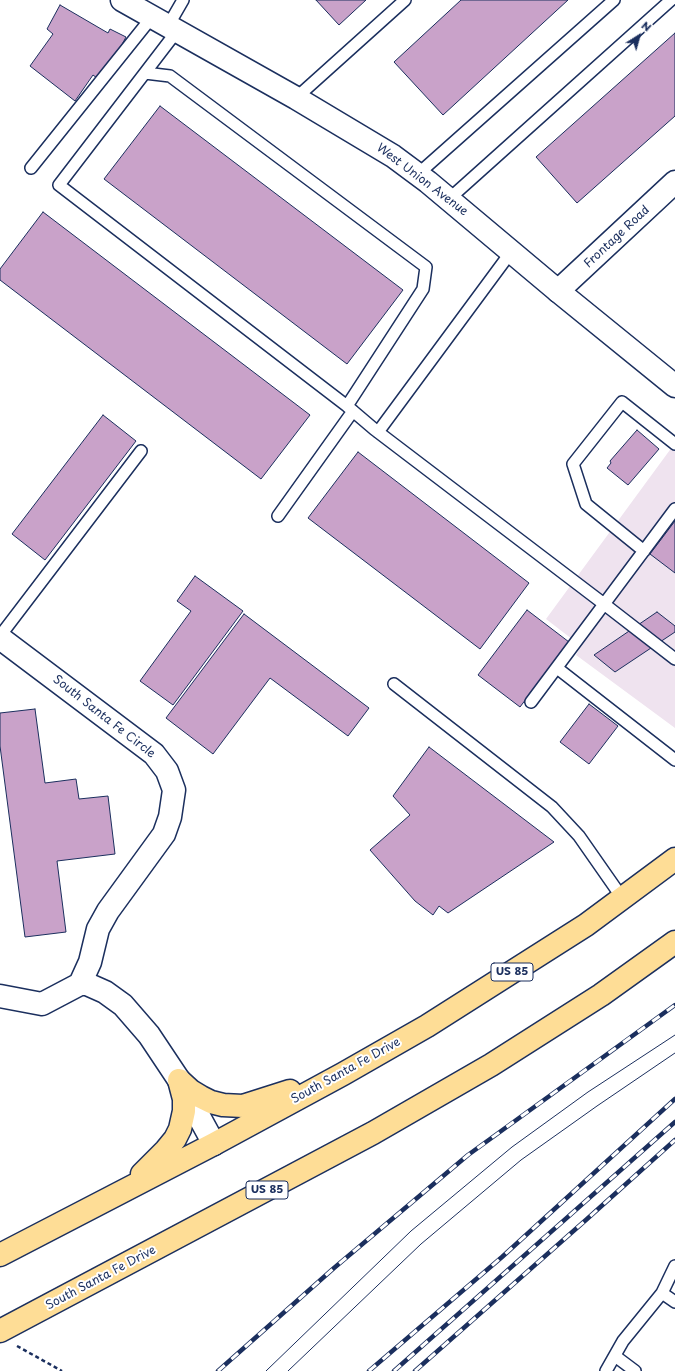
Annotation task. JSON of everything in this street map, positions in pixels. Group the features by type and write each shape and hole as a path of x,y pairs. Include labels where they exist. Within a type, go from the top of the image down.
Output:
{"highway":[{"name":"South Santa Fe Drive","path":"0,1256 214,1144 427,1026 586,925 675,859"},
{"name":"South Santa Fe Drive","path":"8,1327 366,1137 491,1065 601,995 675,942"},
{"path":"179,1080 191,1091 211,1102 223,1105 243,1106 342,1074"},
{"path":"120,1193 153,1164 175,1139 180,1129 184,1111 184,1099 179,1080"}],"street":[{"name":"West Union Avenue","path":"122,0 296,98 394,156 449,199 558,292 675,386"},
{"name":"Frontage Road","path":"558,292 675,182"},
{"name":"South Santa Fe Circle","path":"0,637 154,754 167,771 174,790 170,817 164,834 108,911 98,929 90,962 80,984"},
{"path":"0,996 42,1004 80,984 87,984 105,992 122,1005 149,1035 179,1080 214,1144"}],"lane":[{"path":"31,168 166,25 183,0"},
{"path":"296,98 405,0"},
{"path":"418,174 614,0"},
{"path":"449,199 671,0"},
{"path":"166,25 145,73 59,185 350,408 378,432 675,659"},
{"path":"145,73 170,76 426,267 422,289 350,408 278,516"},
{"path":"378,432 511,252"},
{"path":"644,551 586,504 573,464 622,402 675,444"},
{"path":"0,637 141,451"},
{"path":"531,702 675,509"},
{"path":"557,668 675,760"},
{"path":"394,684 552,807 579,836 622,899"},
{"path":"606,1371 623,1341 662,1293 675,1266"},
{"path":"662,1293 675,1302"},
{"path":"615,1356 635,1371"}],"path":[{"path":"18,1346 62,1371"}],"shaded area":[{"path":"675,443 675,728 576,655 581,646 546,619"}],"building":[{"path":"316,0 366,0 339,25"},
{"path":"461,0 568,0 443,115 394,62"},
{"path":"60,5 108,33 110,29 126,37 117,54 115,53 97,78 93,75 75,101 30,66 53,34 47,29"},
{"path":"675,33 675,116 577,203 536,157"},
{"path":"160,106 403,290 347,364 104,179"},
{"path":"43,212 310,415 261,479 0,280 0,269"},
{"path":"103,415 136,441 45,560 12,534"},
{"path":"637,430 659,449 628,485 607,468 611,463 610,461"},
{"path":"358,452 529,583 480,649 308,518"},
{"path":"675,521 675,573 650,554"},
{"path":"195,576 243,611 173,705 140,681 191,611 177,601"},
{"path":"527,610 569,642 520,707 478,675"},
{"path":"657,612 675,626 675,632 615,672 594,655"},
{"path":"244,614 369,708 348,736 270,678 213,754 166,718"},
{"path":"589,704 618,726 589,764 560,742"},
{"path":"35,709 45,783 76,779 79,799 108,796 115,854 57,861 66,932 25,937 0,746 0,713"},
{"path":"429,747 554,842 448,913 439,906 433,915 415,901 370,850 410,815 393,796"}],"tram line":[{"path":"266,1371 411,1231 512,1147 588,1092 675,1035"},
{"path":"288,1371 421,1244 521,1160 675,1053"}],"railway":[{"path":"218,1371 334,1268 468,1155 675,1005"},
{"path":"369,1371 502,1257 675,1099"},
{"path":"394,1371 675,1122"},
{"path":"415,1371 675,1140"}]}
